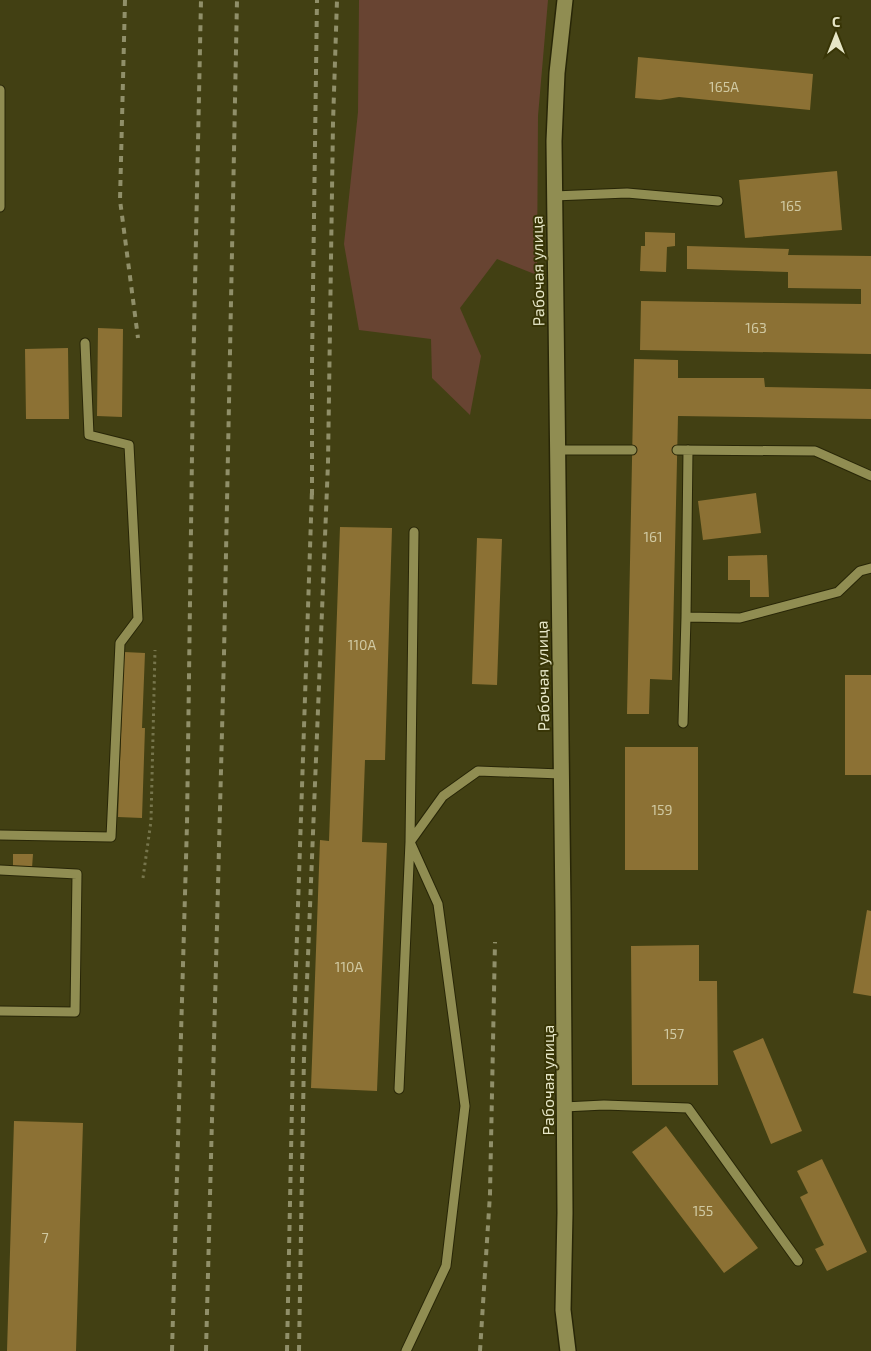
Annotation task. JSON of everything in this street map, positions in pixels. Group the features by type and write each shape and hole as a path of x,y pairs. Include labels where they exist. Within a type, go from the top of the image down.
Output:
{"street":[{"name":"Рабочая улица","path":"565,0 557,73 554,196 564,1107 563,1310 568,1351"}],"lane":[{"path":"0,90 0,207"},
{"path":"554,196 627,193 718,201"},
{"path":"0,835 111,837 120,643 138,619 129,445 89,434 85,343"},
{"path":"556,450 632,450"},
{"path":"677,450 815,451 871,476"},
{"path":"683,723 688,450"},
{"path":"399,1089 410,842 414,532"},
{"path":"686,618 740,618 838,592 860,571 871,568"},
{"path":"410,842 443,796 478,771 561,774"},
{"path":"406,1351 446,1266 465,1106 438,904 410,842"},
{"path":"0,870 77,874 75,1012 0,1011"},
{"path":"564,1107 604,1105 688,1108 798,1261"}],"path":[{"path":"144,878 151,821 155,650"}],"shaded area":[{"path":"359,0 548,0 538,116 537,275 497,259 460,308 481,356 470,415 432,378 431,339 359,330 344,244 358,112"}],"building":[{"path":"638,57 813,74 810,110 679,97 660,100 635,98"},
{"path":"837,171 842,230 745,238 739,180"},
{"path":"645,232 675,233 675,246 667,247 666,272 640,271 641,246 645,246"},
{"path":"687,246 789,249 788,255 871,256 871,354 640,350 641,301 861,304 861,289 788,288 788,272 687,269"},
{"path":"98,328 123,329 122,417 97,416"},
{"path":"68,348 69,419 26,419 25,349"},
{"path":"634,359 678,360 678,378 764,378 765,387 871,389 871,419 678,416 672,680 650,679 649,714 627,714"},
{"path":"756,493 761,533 703,540 698,501"},
{"path":"340,527 392,528 385,760 365,760 362,842 387,843 377,1091 311,1088 320,840 329,841"},
{"path":"477,538 502,539 497,685 472,684"},
{"path":"767,555 769,597 750,597 750,580 728,580 728,556"},
{"path":"124,652 145,653 142,728 145,728 142,818 118,817"},
{"path":"845,675 871,675 871,775 845,775"},
{"path":"625,747 698,747 698,870 625,870"},
{"path":"13,854 33,854 32,868 13,867"},
{"path":"867,910 871,911 871,996 853,993"},
{"path":"699,945 699,981 717,981 718,1085 632,1085 631,946"},
{"path":"763,1038 802,1131 771,1144 733,1051"},
{"path":"14,1121 83,1123 76,1351 7,1351"},
{"path":"666,1126 758,1248 724,1273 632,1152"},
{"path":"822,1159 867,1252 827,1271 815,1249 824,1245 800,1197 808,1193 797,1171"}],"railway":[{"path":"125,0 120,200 138,338"},
{"path":"172,1351 187,824 193,381 201,0"},
{"path":"206,1351 224,654 237,0"},
{"path":"312,495 317,0"},
{"path":"299,1351 304,1055 328,463 333,123 337,0"},
{"path":"287,1351 293,1055 312,489"},
{"path":"480,1351 490,1194 495,942"}]}
